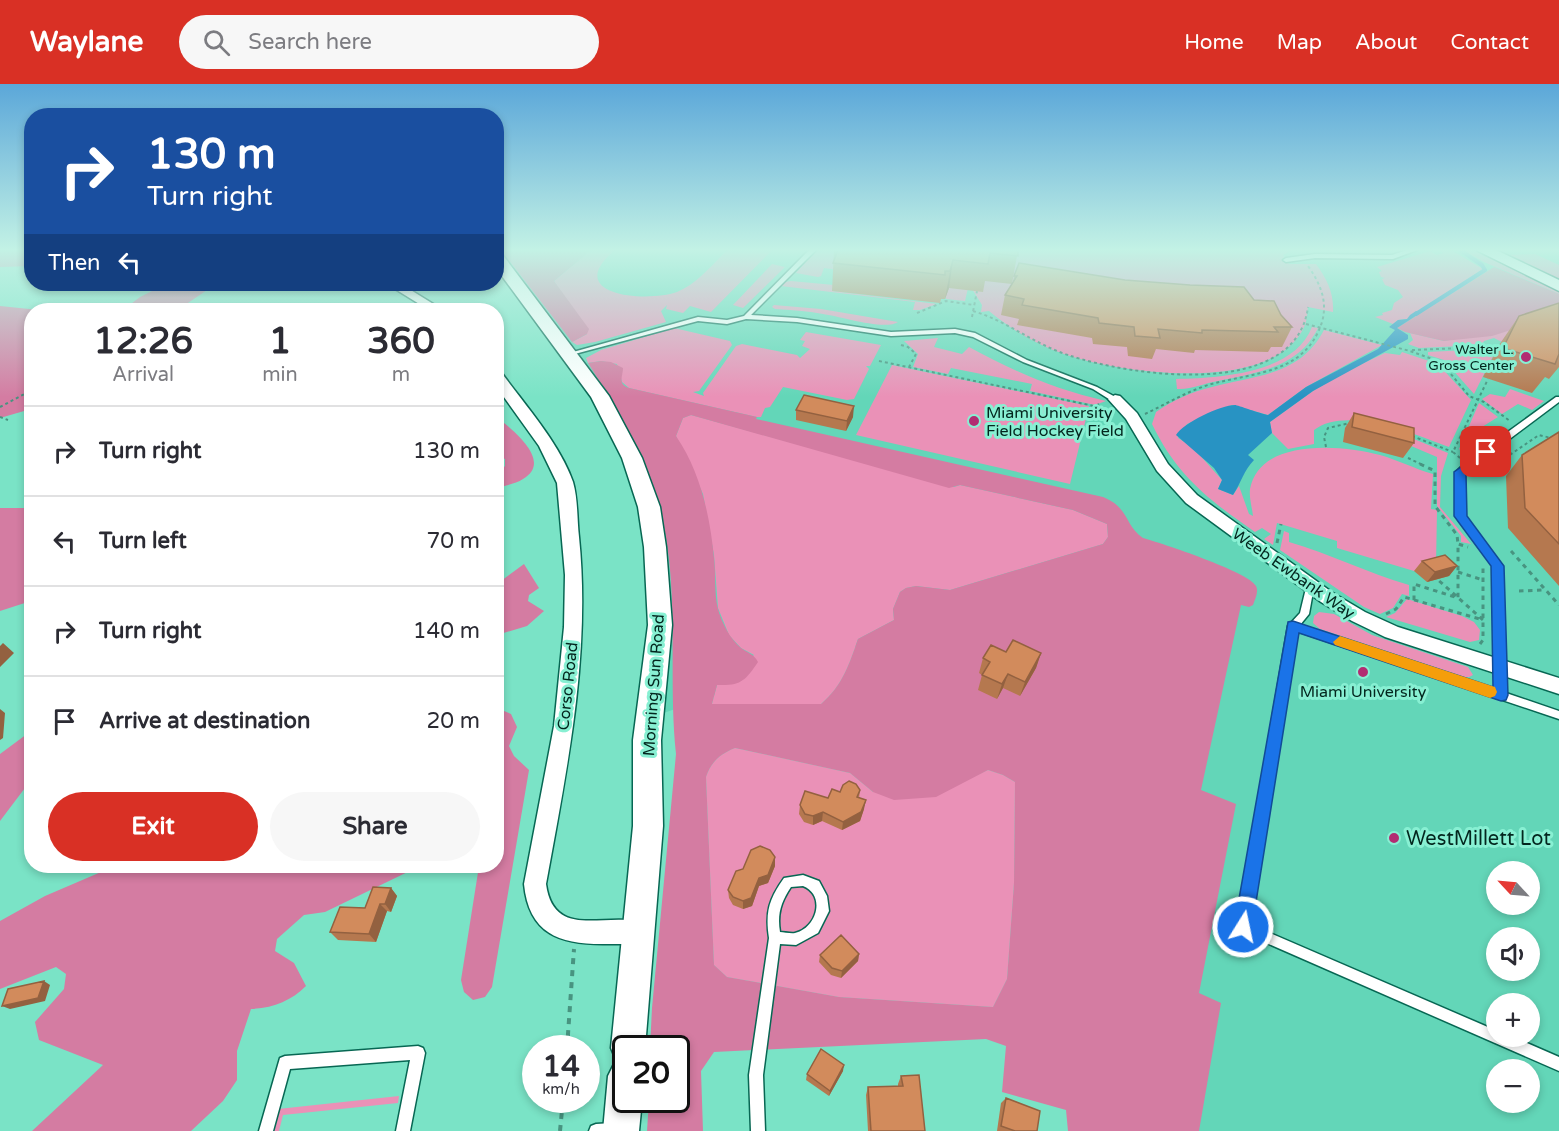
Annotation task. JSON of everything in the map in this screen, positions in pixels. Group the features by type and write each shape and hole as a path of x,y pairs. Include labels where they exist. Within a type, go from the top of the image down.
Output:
{"main road":[{"name":"Morning Sun Road","path":"527,299 600,396 632,458 649,507 655,547 660,625 647,740 648,826 629,1035"},
{"path":"613,1130 617,1113"}],"street":[{"name":"Corso Road","path":"504,386 546,444 564,483 574,575 573,627 564,726 535,884 538,906 550,922 576,931 637,932"},
{"name":"Weeb Ewbank Way","path":"1115,399 1143,417 1169,477 1188,496 1209,514 1310,586 1365,621 1559,686"}],"lane":[{"path":"746,317 764,299"},
{"path":"568,354 688,320 727,322 746,317 809,321 891,334 947,330 968,333 1025,361 1095,388 1115,399"},
{"path":"1501,695 1498,566 1461,516 1460,472 1559,399"},
{"path":"1310,586 1304,614 1293,626 1243,927 1559,1064"},
{"path":"1293,626 1559,715"},
{"path":"758,1131 756,1076 775,938 771,915 776,897 788,882 803,880 815,885 821,896 823,911 814,929 796,939 775,938"},
{"path":"266,1131 285,1063 418,1053 403,1131"}],"path":[{"path":"972,317 975,299"},
{"path":"1143,417 1194,390 1258,376 1277,369 1307,350 1321,328 1325,310 1323,299"},
{"path":"916,313 946,301 974,305"},
{"path":"973,311 998,319 1022,335 1066,355 1122,369 1176,375 1228,369 1276,357 1293,343 1306,324 1308,307"},
{"path":"1306,324 1410,351 1441,362 1469,396 1504,418"},
{"path":"1410,351 1486,347 1495,349 1504,343"},
{"path":"899,345 906,346 916,354 909,367"},
{"path":"1497,346 1507,350"},
{"path":"879,361 1094,406 1115,399"},
{"path":"1453,452 1476,399 1488,379"},
{"path":"0,407 24,394"},
{"path":"0,417 8,420"},
{"path":"1326,447 1324,437 1328,428 1343,423 1358,423"},
{"path":"1408,435 1453,452 1468,465 1487,471 1539,435 1559,440"},
{"path":"1407,458 1435,471 1435,506 1458,535 1458,598"},
{"path":"1458,544 1474,549"},
{"path":"1511,551 1559,605"},
{"path":"1477,646 1483,640 1483,560"},
{"path":"1458,572 1483,580"},
{"path":"1437,579 1483,620"},
{"path":"1414,600 1414,585 1458,598"},
{"path":"1519,591 1544,590"},
{"path":"1390,620 1381,617 1396,609 1404,597 1483,620"},
{"path":"568,1035 576,931"},
{"path":"560,1131 562,1113"}],"shaded area":[{"path":"138,299 194,299 188,303 132,303"},
{"name":"Miami University","path":"526,299 1559,299 1559,1131 1194,1131 1128,553 649,718 655,547 618,429"},
{"path":"539,299 567,299 589,329 587,334 572,342"},
{"path":"565,299 724,299 711,312 690,306 683,313 666,309 667,305 661,311 666,322 595,342 577,345 572,342 587,334"},
{"path":"739,299 752,299 743,308 733,305"},
{"path":"889,299 937,304 913,310 915,302"},
{"path":"978,299 1332,299 1333,312 1308,307 1305,325 1289,347 1263,362 1231,370 1195,373 1121,368 1064,354 1025,336 989,311 981,312 982,305"},
{"path":"1400,299 1438,299 1407,319 1398,320 1393,324 1375,317 1392,310 1394,303"},
{"path":"1443,299 1559,299 1559,323 1536,322 1492,336 1444,341 1397,328"},
{"path":"774,305 821,309 898,322 873,324 817,313 775,309 772,307"},
{"path":"0,306 24,308 24,411 0,418"},
{"path":"1536,322 1502,342 1494,338 1484,341 1482,345 1419,348 1408,344 1413,340 1410,333 1444,341"},
{"path":"1312,327 1318,328 1300,352 1276,366 1247,375 1177,389 1176,379 1233,374 1272,364 1289,355 1303,343"},
{"path":"674,328 730,341 732,345 699,391 693,392 704,396 703,393 736,346 742,344 797,355 800,358 810,349 802,346 805,341 800,340 806,332 881,345 870,366 866,366 869,369 854,399 847,400 783,387 770,407 765,408 761,417 629,388 622,382 617,364 601,361 588,363 586,358 601,350"},
{"path":"1324,330 1382,345 1306,387 1268,415 1232,405 1187,424 1178,438 1196,452 1222,480 1218,489 1233,495 1239,486 1249,514 1253,516 1250,489 1257,472 1269,460 1286,453 1325,448 1364,451 1433,474 1431,509 1437,510 1436,565 1414,571 1337,548 1337,541 1277,523 1273,545 1264,539 1271,534 1262,528 1255,532 1223,509 1183,473 1152,424 1156,412 1182,397 1204,389 1260,376 1290,365 1303,357"},
{"path":"938,338 934,347 962,354 969,347 1035,379 1106,401 1095,405 1030,391 1032,384 951,368 948,374 913,367 918,354 904,341"},
{"path":"1486,349 1495,352 1474,394 1444,360 1428,355 1428,352"},
{"path":"1402,352 1438,364 1471,400 1449,447 1400,429 1362,421 1344,420 1328,423 1314,430 1314,444 1288,449 1272,433 1270,422 1313,391 1345,372 1385,353 1400,355"},
{"path":"611,362 623,368 622,382 629,388 1103,497 1112,501 1123,511 1133,528 1143,538 1222,566 1250,580 1256,586 1257,593 1253,605 1249,607 1241,605 1201,790 1236,804 1199,993 1221,1003 1199,1131 1068,1131 1066,1110 1002,1092 1006,1046 986,1039 714,1052 701,1071 703,1131 647,1131 648,1113 690,1113 690,1035 651,1035 676,754 671,583 664,527 651,483 634,442 588,363","holes":["691,415 949,488 960,485 1073,510 1107,524 1108,537 1103,544 950,590 916,586 906,588 900,592 893,609 894,620 858,639 840,682 821,704 712,704 717,685 742,681 758,662 753,655 733,640 718,609 715,564 707,510 692,464 676,436 683,418","735,748 850,773 873,792 894,800 936,797 988,770 1015,782 1014,883 1007,979 993,1007 839,997 727,977 714,965 706,777 711,767 717,759"]},
{"name":"Miami University Field Hockey Field","path":"892,365 1089,406 1070,484 856,435"},
{"path":"1510,389 1544,401 1532,410 1518,404 1502,414 1482,399 1490,394 1505,397"},
{"path":"1479,403 1498,417 1469,435 1480,444 1468,451 1461,451 1459,449"},
{"path":"691,415 954,487 960,485 1073,510 1107,524 1108,537 1103,544 950,590 916,586 906,588 900,592 893,609 894,620 858,639 840,682 821,704 712,704 717,685 754,655 741,648 729,635 718,608 714,555 703,494 676,436 683,418"},
{"path":"504,423 527,446 534,463 531,472 523,479 504,486"},
{"path":"1350,426 1409,437 1448,453 1441,476 1440,507 1471,544 1461,542 1461,536 1437,506 1437,457 1404,443 1345,428"},
{"path":"0,508 24,508 24,603 0,611"},
{"path":"1284,531 1289,533 1289,542 1409,585 1409,596 1402,594 1393,608 1380,614 1364,607 1280,550"},
{"path":"524,564 539,588 529,595 528,601 544,611 527,626 504,633 504,579"},
{"path":"1407,599 1474,622 1480,630 1479,640 1470,642 1386,617 1395,613"},
{"path":"1319,612 1334,614 1372,635 1468,667 1473,675 1465,677 1320,629 1313,623 1314,616"},
{"path":"504,711 511,714 517,727 509,746 514,756 529,770 492,987 485,997 473,1000 464,992 461,980 478,873 504,873"},
{"path":"24,736 24,789 0,821 0,754"},
{"path":"735,748 850,773 873,792 968,779 988,770 1015,782 1014,883 1007,979 993,1007 839,997 727,977 714,965 706,777 717,759"},
{"path":"99,873 406,873 325,912 304,915 277,939 275,951 294,963 306,986 281,1003 251,1009 237,1051 237,1080 223,1101 191,1131 32,1131 103,1065 39,1040 35,1022 64,989 66,974 56,967 0,989 0,921 45,896"},
{"path":"399,1096 398,1103 283,1115 279,1131 272,1131 278,1109"}],"water":[{"path":"1416,311 1422,312 1397,328 1408,335 1408,339 1313,391 1270,422 1272,433 1248,455 1254,460 1233,495 1218,489 1222,480 1214,468 1176,435 1194,420 1229,406 1237,405 1268,415 1306,387 1378,349 1395,330 1389,327 1398,320 1407,319"}],"building":[{"path":"1024,299 1253,299 1274,301 1281,315 1292,327 1274,327 1278,332 1202,330 1202,333 1158,329 1160,338 1135,336 1134,327 1099,323 1098,318 1022,305"},
{"path":"1559,303 1559,354 1555,364 1503,348 1519,316"},
{"path":"804,395 854,406 847,421 796,410"},
{"path":"1354,413 1414,428 1414,443 1352,427"},
{"path":"1559,432 1559,544 1525,508 1522,455"},
{"path":"1445,555 1457,566 1435,572 1422,561"},
{"path":"1013,640 1041,653 1025,682 1008,674 1002,684 982,675 990,662 983,658 991,645 1006,652"},
{"path":"849,781 856,784 860,790 857,797 866,800 861,812 843,822 823,812 813,816 805,814 800,805 805,791 828,798 832,789 840,792 843,785"},
{"path":"760,846 770,850 775,857 768,875 759,878 751,898 743,901 733,897 728,890 736,871 743,869 751,850"},
{"path":"373,887 391,888 385,904 380,904 369,934 330,932 340,907 365,908"},
{"path":"841,935 859,954 842,971 832,968 820,955"},
{"path":"44,981 38,998 2,1006 8,989"},
{"path":"821,1049 844,1065 830,1091 807,1074"},
{"path":"919,1075 925,1131 871,1131 868,1087 903,1086 901,1076"},
{"path":"1006,1098 1040,1111 1037,1131 1015,1131 1001,1126"}],"waterway":[{"path":"1416,314 1440,299"}],"slow traffic":[{"path":"1340,642 1490,692"}],"place":[{"name":"Walter L. Gross Center","path":"1526,357"},
{"name":"Miami University Field Hockey Field","path":"974,421"},
{"name":"Miami University","path":"1363,672"},
{"name":"WestMillett Lot","path":"1394,838"}],"route":[{"path":"1243,927 1293,626 1501,695 1498,566 1461,516 1460,472 1486,452"}]}
